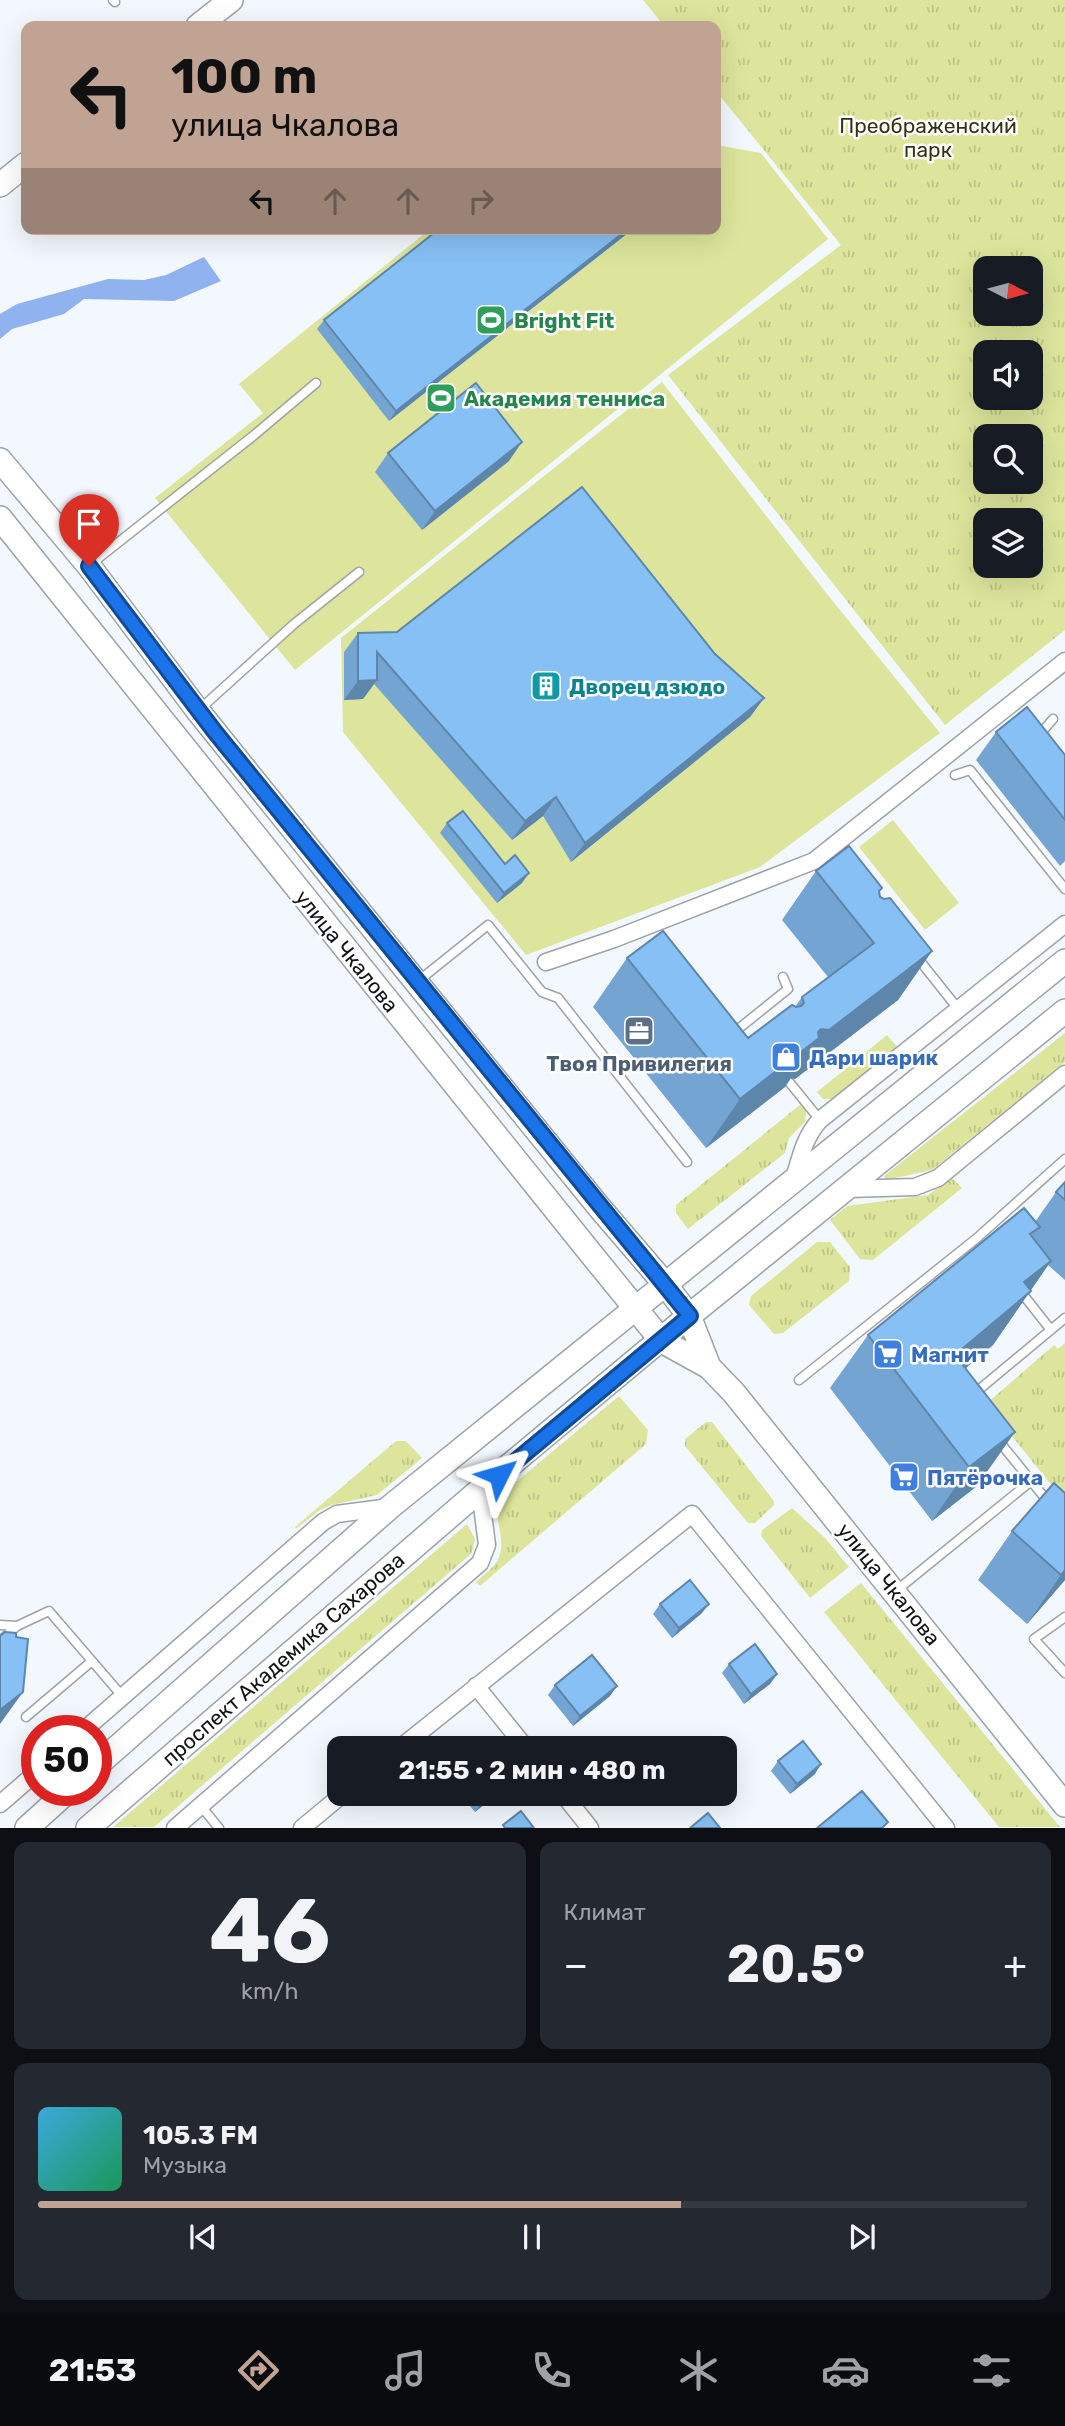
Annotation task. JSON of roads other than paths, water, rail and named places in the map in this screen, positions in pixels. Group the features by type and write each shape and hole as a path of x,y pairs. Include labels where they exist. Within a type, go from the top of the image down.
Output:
{"street":[{"path":"204,21 231,0"},
{"path":"0,185 21,168"},
{"name":"улица Чкалова","path":"0,460 89,566 198,711 417,983 626,1240 665,1284 690,1316 709,1367"},
{"name":"улица Чкалова","path":"0,518 662,1340 709,1367 750,1412 1065,1805"},
{"path":"546,962 614,939 814,861 1065,661"},
{"path":"793,1181 803,1145 820,1120 1065,924"},
{"name":"проспект Академика Сахарова","path":"112,1752 390,1507 1065,961"},
{"name":"проспект Академика Сахарова","path":"88,1828 480,1490 1065,1011"},
{"path":"848,1189 915,1187 938,1178 1065,1074"},
{"path":"175,1828 480,1563 487,1545 480,1490"},
{"path":"102,1715 323,1522 337,1514 390,1507"},
{"path":"415,1736 692,1514 946,1828"},
{"path":"476,1686 516,1736"},
{"path":"0,1804 21,1786"},
{"path":"27,1828 51,1806"},
{"path":"302,1828 329,1806"},
{"path":"573,1806 590,1828"}],"lane":[{"path":"89,566 316,383"},
{"path":"198,711 266,648 359,572"},
{"path":"1048,741 1041,733 1053,719"},
{"path":"956,775 970,770 1065,889"},
{"path":"417,983 488,925 542,992 558,998 687,1162"},
{"path":"907,944 959,1010"},
{"path":"728,1037 788,989 783,977"},
{"path":"743,1025 750,1033"},
{"path":"790,1083 820,1120"},
{"path":"799,1380 979,1241 1065,1159"},
{"path":"1019,1290 1051,1330"},
{"path":"966,1400 1065,1318"},
{"path":"990,1431 1056,1511"},
{"path":"894,1592 1030,1482"},
{"path":"0,1641 17,1626 49,1611 123,1697"},
{"path":"1065,1617 1034,1639 1065,1673"},
{"path":"0,1625 17,1626"},
{"path":"28,1715 92,1661"},
{"path":"200,1805 219,1828"}],"water":[{"path":"204,257 221,281 174,301 84,299 64,314 12,329 0,339 0,314 17,304 108,279 144,280 166,275"}],"place":[{"name":"Bright Fit","path":"491,320"},
{"name":"Академия тенниса","path":"441,398"},
{"name":"Дворец дзюдо","path":"546,686"},
{"name":"Твоя Привилегия","path":"639,1031"},
{"name":"Дари шарик","path":"786,1057"},
{"name":"Магнит","path":"888,1354"},
{"name":"Пятёрочка","path":"904,1477"}],"park label":[{"name":"Преображенский парк","path":"928,137"}]}
